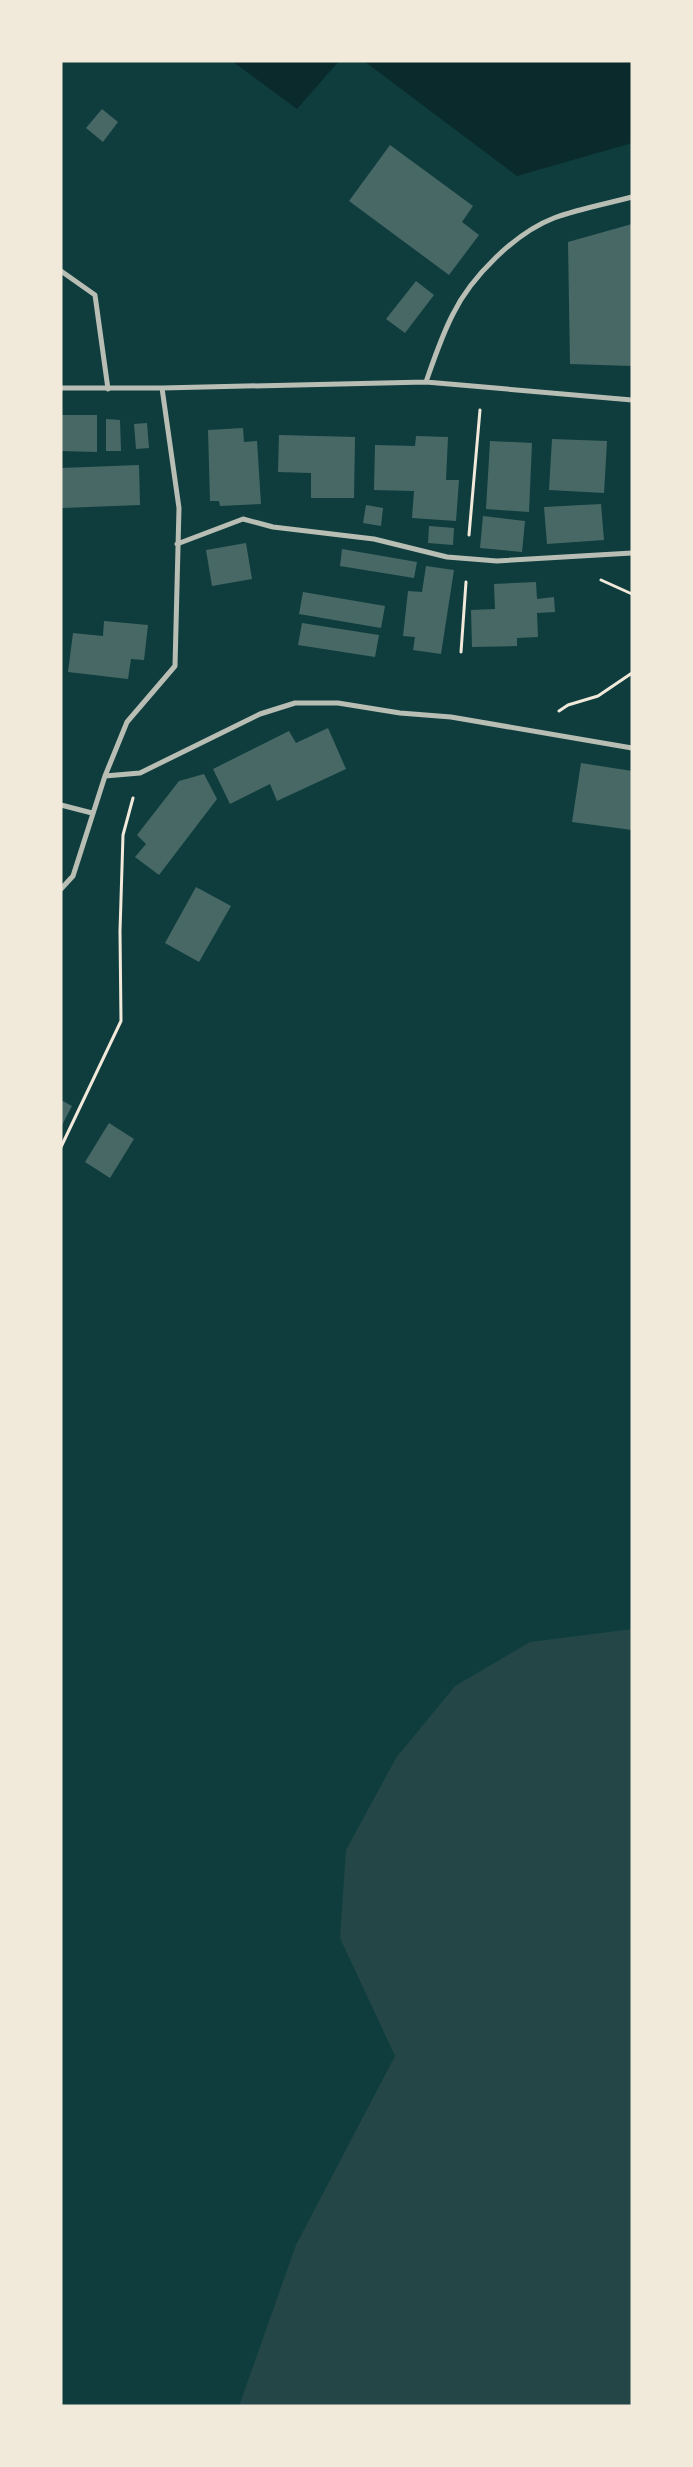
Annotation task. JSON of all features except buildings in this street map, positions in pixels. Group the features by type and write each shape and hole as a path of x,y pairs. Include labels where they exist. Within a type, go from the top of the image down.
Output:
{"street":[{"path":"426,382 453,314 472,286 513,243 521,236 554,218 632,197"},
{"path":"61,271 95,295 108,389"},
{"path":"61,388 108,389 426,382 632,400"},
{"path":"61,889 73,876 92,813 127,722 175,666 179,508 162,388"},
{"path":"177,544 243,519 273,527 374,539 447,557 497,562 632,553"},
{"path":"105,776 140,773 260,714 295,703 338,703 400,713 451,718 632,748"},
{"path":"61,805 92,813"}],"path":[{"path":"461,652 482,387"},
{"path":"527,731 568,705 598,696 632,673"},
{"path":"61,1147 121,1021 120,931 123,835 140,773"}],"shaded area":[{"path":"232,61 339,61 297,109"},
{"path":"364,61 632,61 632,143 517,176"},
{"path":"632,1629 632,2406 239,2406 296,2245 395,2056 340,1938 346,1850 396,1758 455,1686 530,1642"}]}
